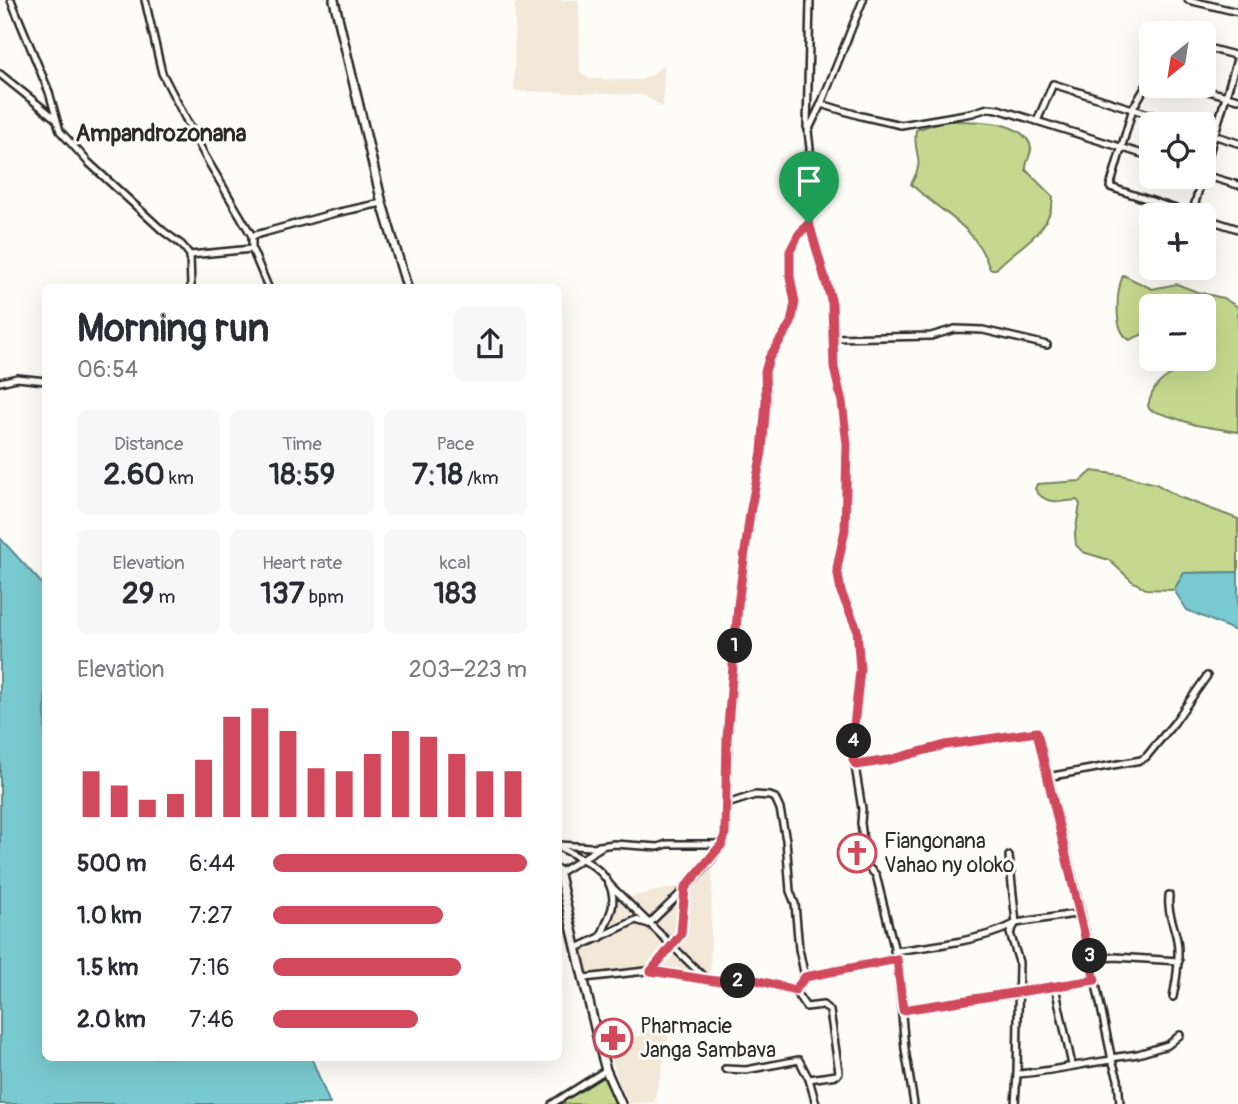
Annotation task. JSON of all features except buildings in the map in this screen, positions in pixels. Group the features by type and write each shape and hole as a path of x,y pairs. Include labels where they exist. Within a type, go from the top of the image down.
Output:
{"main road":[{"path":"334,0 382,203 406,284"},
{"path":"562,885 606,1070 621,1104"}],"street":[{"path":"11,0 45,80 60,131 88,162 182,245 190,255 191,284"},
{"path":"145,0 162,73 205,156 252,236 252,249 267,284"},
{"path":"810,0 809,223 832,303 834,368 842,402 847,444 845,530 837,568 841,592 857,629 860,670 853,760 862,809 866,865 876,875 897,959 905,1049 914,1104"},
{"path":"808,131 863,0"},
{"path":"1188,0 1238,12"},
{"path":"1216,50 1238,56 1216,130"},
{"path":"0,74 56,119"},
{"path":"1037,121 1053,84 1145,112"},
{"path":"1216,93 1238,99"},
{"path":"1139,98 1133,108 1110,187 1157,203"},
{"path":"821,104 901,125 960,116 988,108 1139,153"},
{"path":"1216,137 1238,143"},
{"path":"1216,178 1238,185"},
{"path":"252,236 334,213 382,203"},
{"path":"1216,222 1238,229"},
{"path":"649,924 685,888 722,844 727,804 727,738 738,605 750,513 762,452 765,372 769,358 791,323 795,302 790,277 790,251 809,223"},
{"path":"190,255 252,249"},
{"path":"833,338 931,336 955,330 983,330 1047,345"},
{"path":"0,382 17,378 42,381"},
{"path":"1047,777 1146,757 1207,676"},
{"path":"856,765 889,760 945,745 1037,732 1081,913 1118,1079 1120,1104"},
{"path":"727,804 755,795 770,796 775,798 780,809 786,840 790,891 795,904 799,949 805,977"},
{"path":"562,846 614,844 658,847 667,844 722,844"},
{"path":"562,870 583,860 601,846"},
{"path":"562,848 598,868 610,885 705,978"},
{"path":"1009,856 1016,923 1010,933 1018,962 1015,1104"},
{"path":"600,939 612,905 610,885"},
{"path":"651,971 681,934 685,888"},
{"path":"1168,895 1168,911 1177,938 1179,961 1173,997"},
{"path":"894,951 967,939 1016,923 1081,913"},
{"path":"576,948 636,920 649,924"},
{"path":"1090,959 1115,957 1179,961"},
{"path":"795,990 805,977 897,959"},
{"path":"585,978 651,971 715,981 756,980 795,990 806,1007 823,1005 830,1011 838,1054 837,1075 809,1079"},
{"path":"903,1010 1095,980"},
{"path":"1055,987 1072,1065"},
{"path":"1017,1074 1031,1074 1138,1054 1168,1045 1180,1035"},
{"path":"725,1069 746,1070 799,1060 809,1079 816,1104"},
{"path":"552,1104 606,1070"}],"shaded area":[{"path":"515,0 579,0 580,71 589,79 640,80 653,75 664,63 663,107 643,95 514,91"},
{"path":"713,842 710,982 648,973 588,981 578,943 597,934 610,906 629,897 677,887"},
{"path":"644,1028 669,1033 667,1048 654,1102 630,1104 621,1089 606,1043 621,1041 623,1037 640,1036"}],"green space":[{"path":"943,121 991,123 1015,129 1031,147 1026,170 1053,197 1051,210 1040,230 996,269 990,269 975,240 966,230 911,184 919,162 916,130"},
{"path":"1123,275 1152,289 1177,284 1206,294 1139,294 1139,336 1130,340 1120,328 1118,319 1119,290"},
{"path":"1216,296 1238,307 1238,432 1196,425 1150,410 1148,406 1151,395 1174,371 1216,371"},
{"path":"1092,471 1156,484 1179,497 1238,519 1238,572 1184,573 1174,590 1146,589 1132,581 1109,560 1083,552 1076,545 1080,504 1077,500 1048,500 1035,489 1037,484 1081,481"},
{"path":"603,1077 617,1104 560,1104"}],"water":[{"path":"0,538 42,584 42,1061 313,1061 330,1104 0,1104"},
{"path":"1238,572 1238,632 1187,610 1174,590 1184,573"}],"place":[{"name":"Fiangonana Vahao ny oloko","path":"857,853"},
{"name":"Pharmacie Janga Sambava","path":"613,1038"}],"district":[{"name":"Ampandrozonana","path":"161,133"}],"route":[{"path":"809,223 832,303 834,368 842,402 847,444 845,530 837,568 841,592 857,629 860,670 853,760 856,765 873,764 945,745 1037,732 1095,980 903,1010 897,959 805,977 795,990 756,980 715,981 651,971 681,934 685,888 722,844 725,835 727,738 738,605 750,513 762,452 765,372 769,358 791,323 795,302 790,277 790,251 809,223"}]}
